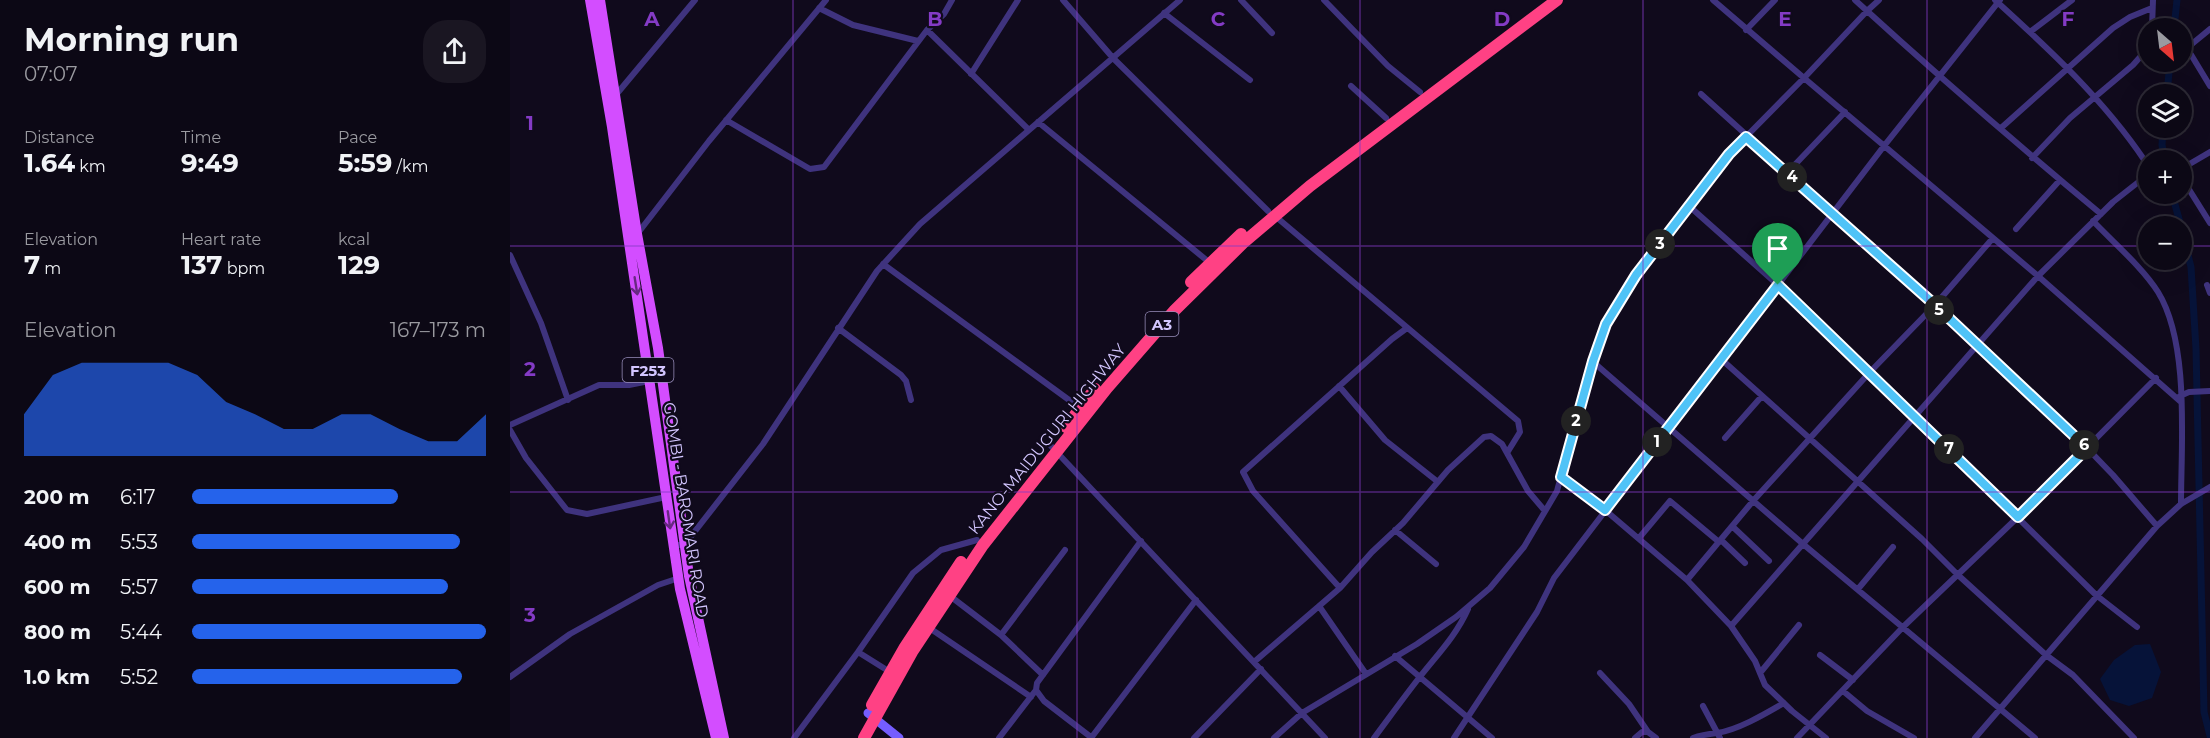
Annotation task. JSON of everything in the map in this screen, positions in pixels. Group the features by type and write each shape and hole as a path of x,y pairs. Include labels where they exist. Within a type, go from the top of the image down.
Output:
{"highway":[{"name":"KANO-MAIDUGURI HIGHWAY","path":"855,738 983,545 1055,448 1080,408 1142,334 1210,263 1386,118 1543,0"},
{"name":"KANO-MAIDUGURI HIGHWAY","path":"864,738 871,715 890,672 920,622 977,540 1154,333 1271,213 1557,0"}],"main road":[{"name":"GOMBI - BAROMARI ROAD","path":"590,0 658,348 685,544 684,577 716,738"},
{"name":"GOMBI - BAROMARI ROAD","path":"600,0 615,96 616,126 673,546 684,577 724,738"}],"street":[{"path":"615,96 695,0"},
{"path":"637,234 726,120 826,0"},
{"path":"726,120 810,170 824,167 918,41 944,14 952,0"},
{"path":"971,74 1018,0"},
{"path":"1063,0 1113,58 1271,213 1518,421 1520,432 1507,453"},
{"path":"673,546 685,544 763,444 838,328 883,264 920,224 1180,0"},
{"path":"1241,0 1272,33"},
{"path":"1324,0 1388,66 1420,92"},
{"path":"1713,0 2181,399"},
{"path":"1746,30 1775,0"},
{"path":"1855,0 2032,158 2101,214"},
{"path":"1274,738 1302,713 1417,644 1456,617 1490,588 1524,547 1557,491 1593,361 1606,324 1636,275 1729,154 1879,0"},
{"path":"2030,32 2072,0"},
{"path":"2152,18 2153,0"},
{"path":"1454,738 1536,612 1554,578 1884,146 1998,1 2095,97 2127,133 2138,150"},
{"path":"819,8 853,25 918,41"},
{"path":"2001,128 2113,28 2130,17 2152,8"},
{"path":"1164,13 1250,80"},
{"path":"2192,44 2210,29"},
{"path":"927,30 1029,130"},
{"path":"2192,56 2210,86"},
{"path":"2032,158 2070,118 2138,59"},
{"path":"1350,86 1386,118"},
{"path":"1701,94 1935,305 2087,448 2157,526"},
{"path":"1787,173 1845,112"},
{"path":"1038,122 1210,263"},
{"path":"2192,163 2210,152"},
{"path":"2016,229 2060,180"},
{"path":"1731,626 2038,276 2093,221 2138,184"},
{"path":"2192,193 2210,223"},
{"path":"1689,206 1778,285 1915,416 2096,595 2137,627"},
{"path":"2093,221 2157,291 2172,327 2181,399 2181,504"},
{"path":"1687,580 1753,501 1869,372 1935,305 1993,238"},
{"path":"510,255 541,323 568,400"},
{"path":"883,264 1080,408"},
{"path":"2207,285 2210,293"},
{"path":"838,328 901,375 906,381 911,400"},
{"path":"1340,588 1253,491 1243,472 1407,328"},
{"path":"1721,360 1922,539 2046,655 2073,675 2134,738"},
{"path":"1593,361 1803,544 2035,738"},
{"path":"1797,738 1811,726 1903,627 2018,517 2156,378"},
{"path":"510,425 599,385 629,385 649,381"},
{"path":"1339,386 1385,440 1438,482"},
{"path":"2181,399 2189,392 2210,391"},
{"path":"1725,438 1761,396"},
{"path":"510,430 526,458 567,510 587,514 666,497"},
{"path":"1254,662 1340,588 1371,552 1395,530 1472,446 1484,437 1491,436 1497,440 1528,491 1545,511"},
{"path":"1055,448 1325,738"},
{"path":"1561,477 1605,510 1687,580 1731,626 1755,661 1765,685 1826,738"},
{"path":"1975,738 2157,526 2181,504 2209,488"},
{"path":"1639,538 1670,501 1745,564"},
{"path":"1732,526 1769,561"},
{"path":"1395,530 1436,564"},
{"path":"794,738 913,573 941,549 977,540"},
{"path":"999,738 1031,697 1036,690 1037,683 1141,541"},
{"path":"1858,589 1893,547"},
{"path":"1001,635 1065,550"},
{"path":"510,677 579,629 658,585 684,577"},
{"path":"949,595 1001,635 1043,675"},
{"path":"1036,690 1044,701 1091,738 1196,600"},
{"path":"1319,606 1366,674"},
{"path":"1374,738 1460,628 1470,606"},
{"path":"1760,673 1799,625"},
{"path":"928,627 1031,697"},
{"path":"858,652 890,672"},
{"path":"1820,655 1853,680"},
{"path":"1395,656 1492,738"},
{"path":"510,670 524,667"},
{"path":"1194,738 1261,669"},
{"path":"1600,673 1629,704 1648,732 1656,738"},
{"path":"1843,692 1867,711 1914,738"},
{"path":"1693,738 1709,732 1718,735 1755,720 1784,703"},
{"path":"1703,706 1718,735"},
{"path":"871,715 899,738"},
{"path":"1635,738 1642,732 1648,732"}],"water":[{"path":"2150,644 2161,672 2152,698 2129,706 2110,700 2100,679 2114,660 2135,645"}],"waterway":[{"path":"2175,18 2177,0"},
{"path":"2168,84 2169,72"},
{"path":"2162,138 2163,150"},
{"path":"2175,204 2178,216"},
{"path":"2191,270 2196,349 2204,712 2210,736"}],"route":[{"path":"1746,137 1935,305 2087,448 2018,517 1778,285 1605,510 1561,477 1593,361 1606,324 1636,275 1729,154 1746,137"}]}
